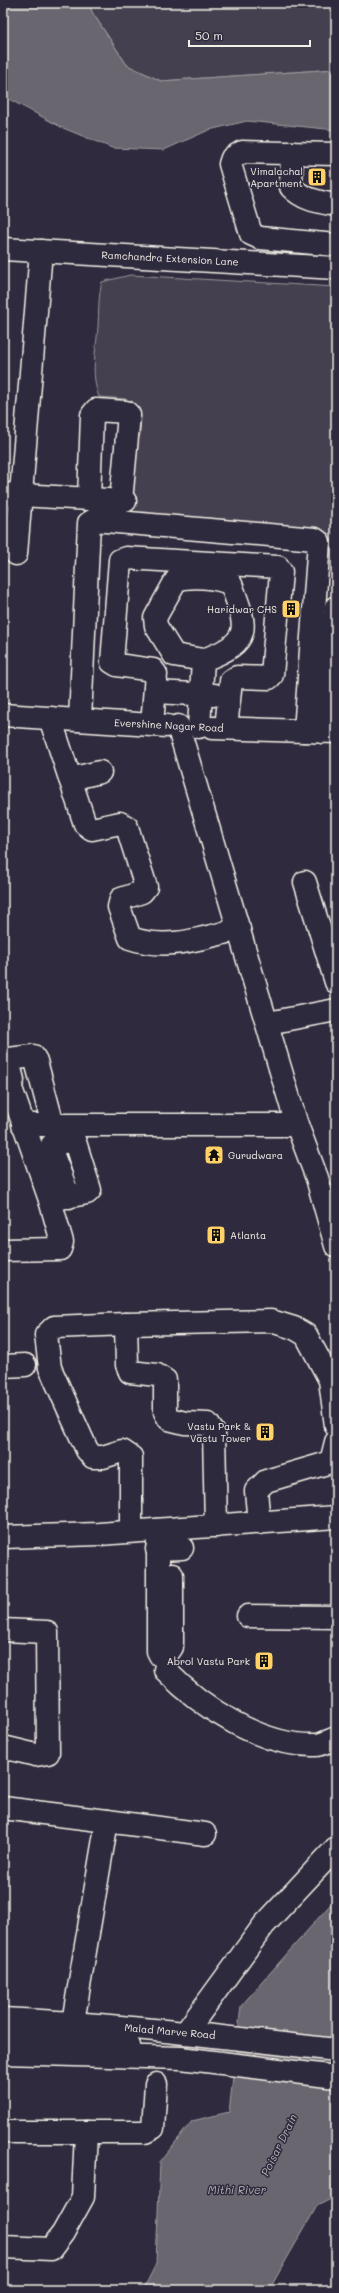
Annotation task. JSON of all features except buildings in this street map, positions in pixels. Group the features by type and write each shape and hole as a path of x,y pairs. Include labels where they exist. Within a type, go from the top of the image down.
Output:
{"street":[{"path":"336,154 242,152 232,158 230,164 251,234 260,238 336,244"},
{"path":"292,153 292,187 298,194 311,200 336,205"},
{"name":"Ramchandra Extension Lane","path":"3,249 336,268"},
{"path":"16,554 12,495 41,251"},
{"path":"12,495 123,501 129,415 126,412 96,410 92,415 89,499"},
{"path":"80,720 90,523 94,520 315,539 320,542 321,732"},
{"path":"152,725 156,674 153,670 117,665 112,662 120,560 126,558 190,570 223,580 232,574 278,567 281,572 272,675 269,678 238,678 231,681 226,728"},
{"path":"190,570 176,580 155,618 156,626 174,655 203,660 223,653 239,638 244,627 244,618 232,574"},
{"path":"321,732 332,663 336,606"},
{"path":"199,727 203,660"},
{"path":"155,692 230,695"},
{"name":"Evershine Nagar Road","path":"3,715 152,725 321,732"},
{"path":"50,718 85,824 92,829 120,823 127,827 146,887 142,892 122,899 119,907 130,938 139,941 179,944 239,929"},
{"path":"178,726 268,1023 297,1125 327,1181 336,1246"},
{"path":"70,779 100,772"},
{"path":"305,882 336,982"},
{"path":"268,1023 336,1010"},
{"path":"3,1250 60,1248 62,1242 59,1198 48,1137 33,1056 8,1061 13,1088 23,1125 48,1137 71,1140 75,1142 90,1190 87,1193 59,1198"},
{"path":"3,1065 24,1113 48,1137"},
{"path":"23,1125 48,1137 297,1125"},
{"path":"131,1531 131,1457 122,1452 103,1457 93,1457 87,1450 50,1368 46,1335 54,1327 271,1321 294,1328 306,1335 333,1379 336,1426"},
{"path":"126,1324 127,1365 130,1372 157,1376 165,1380 165,1412 169,1420 185,1423 208,1424 214,1433 216,1526"},
{"path":"3,1366 25,1365"},
{"path":"260,1523 256,1491 266,1481 331,1462 336,1442"},
{"path":"3,1538 131,1531 157,1540 182,1542 216,1526 336,1517"},
{"path":"157,1540 158,1651 160,1655 167,1654 172,1647 172,1575"},
{"path":"248,1616 336,1617"},
{"path":"3,1630 47,1632 48,1753 36,1755 3,1747"},
{"path":"165,1670 183,1688 223,1716 258,1733 290,1743 317,1745 336,1738"},
{"path":"3,1808 205,1834"},
{"path":"73,2022 107,1821"},
{"path":"186,2032 264,1925 336,1848"},
{"name":"Malad Marve Road","path":"3,2019 73,2022 186,2032 336,2050"},
{"path":"3,2035 115,2041 157,2058"},
{"path":"3,2053 157,2058 209,2062 336,2077"},
{"path":"3,2132 145,2132 153,2128 156,2084"},
{"path":"3,2247 51,2249 63,2233 83,2197 86,2132"}],"shaded area":[{"path":"89,3 336,3 336,69 161,81 127,65 92,12"},
{"path":"130,275 336,287 336,534 132,518 129,484 129,457 140,435 141,415 125,399 99,397 96,388 94,371 99,299 102,282"}],"water":[{"path":"3,3 89,3 92,12 127,65 161,81 336,69 336,130 247,121 209,130 164,150 112,148 63,128 3,96"},
{"name":"Mithi River","path":"336,1898 336,2199 331,2199 317,2206 269,2290 143,2290 156,2264 160,2162 192,2121 229,2112 241,2006"}],"place":[{"name":"Vimalachal Apartment","path":"317,177"},
{"name":"Haridwar CHS","path":"291,609"},
{"name":"Gurudwara","path":"214,1155"},
{"name":"Atlanta","path":"216,1235"},
{"name":"Vastu Park & Vastu Tower","path":"265,1432"},
{"name":"Abrol Vastu Park","path":"264,1661"}],"water label":[{"name":"Poisar Drain","path":"279,2145"}]}
